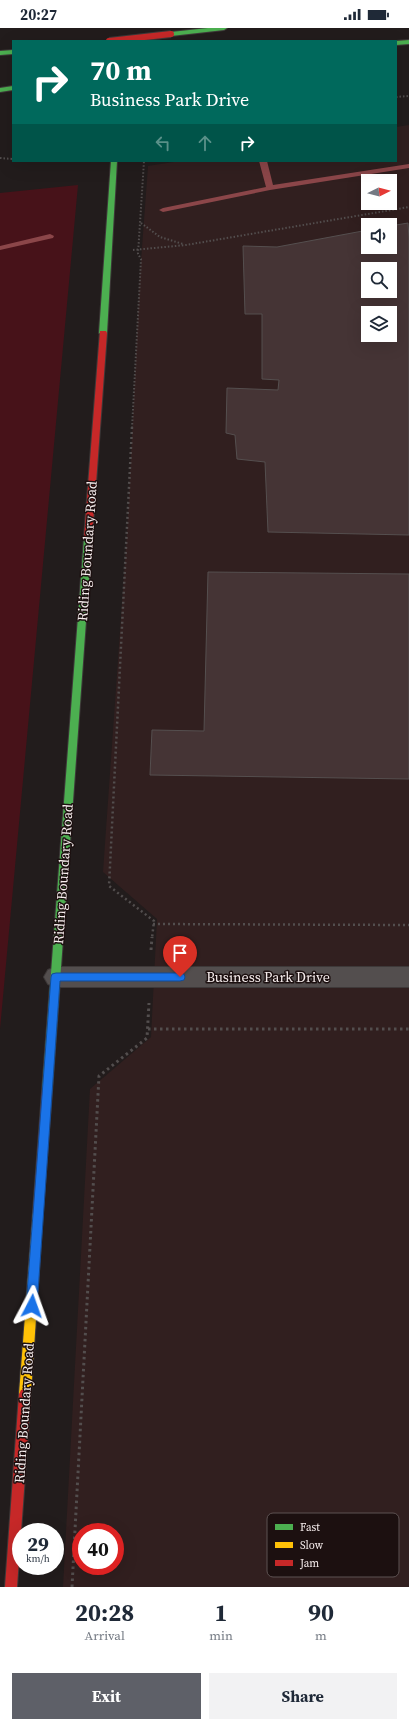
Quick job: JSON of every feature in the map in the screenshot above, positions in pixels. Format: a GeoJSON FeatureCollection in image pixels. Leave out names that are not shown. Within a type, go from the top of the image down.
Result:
{"type":"FeatureCollection","features":[{"type":"Feature","properties":{"kind":"main road"},"geometry":{"type":"LineString","coordinates":[[118,40],[224,28]]}},
{"type":"Feature","properties":{"kind":"main road"},"geometry":{"type":"LineString","coordinates":[[397,44],[409,42]]}},
{"type":"Feature","properties":{"kind":"main road"},"geometry":{"type":"LineString","coordinates":[[0,53],[12,52]]}},
{"type":"Feature","properties":{"kind":"main road"},"geometry":{"type":"LineString","coordinates":[[0,90],[12,88]]}},
{"type":"Feature","properties":{"kind":"main road","name":"Riding Boundary Road"},"geometry":{"type":"LineString","coordinates":[[12,1587],[109,252],[114,162]]}},
{"type":"Feature","properties":{"kind":"street"},"geometry":{"type":"LineString","coordinates":[[122,40],[123,28]]}},
{"type":"Feature","properties":{"kind":"street","name":"Business Park Drive"},"geometry":{"type":"LineString","coordinates":[[56,977],[409,977]]}},
{"type":"Feature","properties":{"kind":"path"},"geometry":{"type":"LineString","coordinates":[[397,98],[409,96]]}},
{"type":"Feature","properties":{"kind":"path"},"geometry":{"type":"LineString","coordinates":[[0,158],[12,159]]}},
{"type":"Feature","properties":{"kind":"path"},"geometry":{"type":"LineString","coordinates":[[72,1587],[99,1076],[147,1038],[154,921],[109,886],[141,259],[138,250],[144,162]]}},
{"type":"Feature","properties":{"kind":"path"},"geometry":{"type":"LineString","coordinates":[[109,252],[192,244],[409,207]]}},
{"type":"Feature","properties":{"kind":"path"},"geometry":{"type":"LineString","coordinates":[[140,222],[148,231],[160,237],[174,242],[192,244]]}},
{"type":"Feature","properties":{"kind":"path"},"geometry":{"type":"LineString","coordinates":[[153,924],[409,925]]}},
{"type":"Feature","properties":{"kind":"path"},"geometry":{"type":"LineString","coordinates":[[148,1029],[409,1029]]}},
{"type":"Feature","properties":{"kind":"shaded area"},"geometry":{"type":"Polygon","coordinates":[[[409,125],[409,1587],[63,1587],[90,1089],[151,1037],[157,919],[103,872],[127,533],[140,275],[148,166],[174,162],[397,162],[397,127],[409,125]]]}},
{"type":"Feature","properties":{"kind":"shaded area"},"geometry":{"type":"Polygon","coordinates":[[[78,185],[0,1029],[0,193],[78,185]]]}},
{"type":"Feature","properties":{"kind":"building"},"geometry":{"type":"Polygon","coordinates":[[[408,223],[409,535],[268,532],[265,462],[237,459],[235,435],[226,433],[227,388],[278,390],[279,380],[262,379],[262,314],[245,314],[243,246],[277,247],[361,231],[361,254],[397,254],[397,225],[408,223]]]}},
{"type":"Feature","properties":{"kind":"building"},"geometry":{"type":"Polygon","coordinates":[[[208,572],[409,574],[409,779],[150,775],[152,730],[204,731],[208,572]]]}},
{"type":"Feature","properties":{"kind":"waterway"},"geometry":{"type":"LineString","coordinates":[[263,162],[270,188]]}},
{"type":"Feature","properties":{"kind":"waterway"},"geometry":{"type":"LineString","coordinates":[[270,188],[409,166]]}},
{"type":"Feature","properties":{"kind":"waterway"},"geometry":{"type":"LineString","coordinates":[[163,210],[270,188]]}},
{"type":"Feature","properties":{"kind":"waterway"},"geometry":{"type":"LineString","coordinates":[[0,248],[50,236]]}},
{"type":"Feature","properties":{"kind":"traffic: fast"},"geometry":{"type":"LineString","coordinates":[[171,34],[224,28]]}},
{"type":"Feature","properties":{"kind":"traffic: fast"},"geometry":{"type":"LineString","coordinates":[[397,43],[409,42]]}},
{"type":"Feature","properties":{"kind":"traffic: fast"},"geometry":{"type":"LineString","coordinates":[[0,53],[12,52]]}},
{"type":"Feature","properties":{"kind":"traffic: fast"},"geometry":{"type":"LineString","coordinates":[[0,90],[12,88]]}},
{"type":"Feature","properties":{"kind":"traffic: fast"},"geometry":{"type":"LineString","coordinates":[[103,333],[114,162]]}},
{"type":"Feature","properties":{"kind":"traffic: fast"},"geometry":{"type":"LineString","coordinates":[[47,1092],[88,538]]}},
{"type":"Feature","properties":{"kind":"traffic: slow"},"geometry":{"type":"LineString","coordinates":[[25,1394],[38,1212]]}},
{"type":"Feature","properties":{"kind":"traffic: jam"},"geometry":{"type":"LineString","coordinates":[[118,40],[171,34]]}},
{"type":"Feature","properties":{"kind":"traffic: jam"},"geometry":{"type":"LineString","coordinates":[[88,538],[103,333]]}},
{"type":"Feature","properties":{"kind":"traffic: jam"},"geometry":{"type":"LineString","coordinates":[[38,1212],[47,1092]]}},
{"type":"Feature","properties":{"kind":"traffic: jam"},"geometry":{"type":"LineString","coordinates":[[11,1587],[25,1394]]}},
{"type":"Feature","properties":{"kind":"route"},"geometry":{"type":"LineString","coordinates":[[32,1306],[56,977],[180,977]]}}]}
